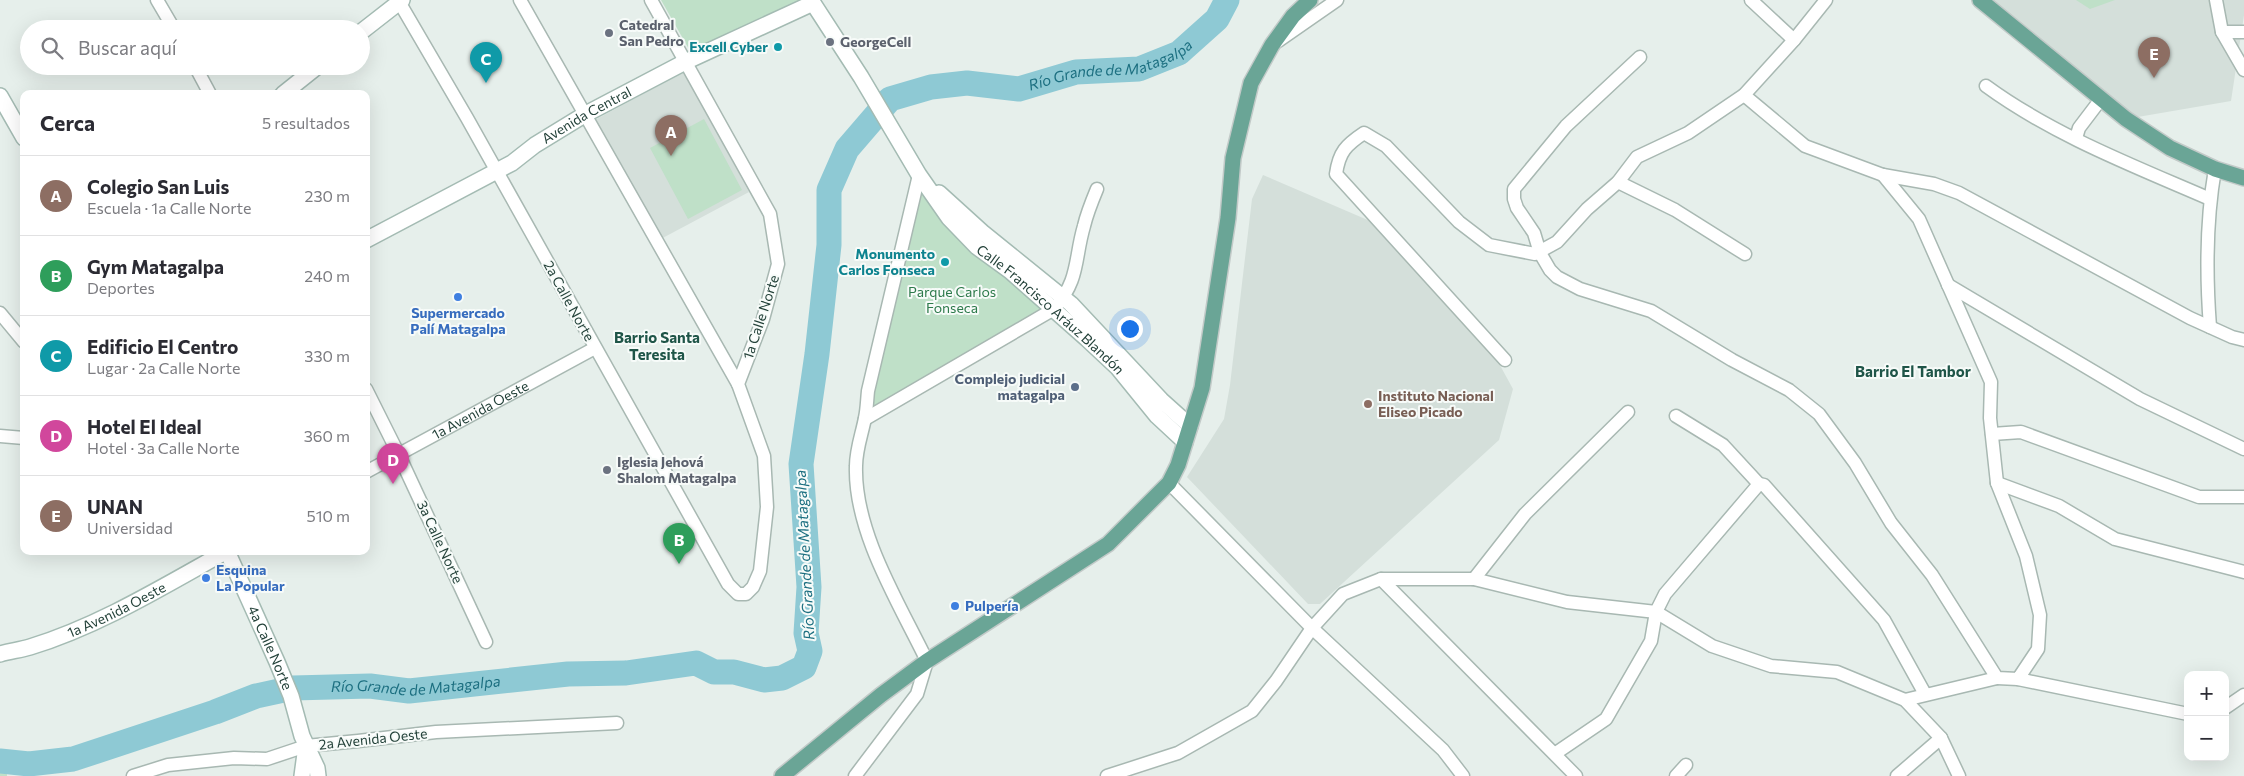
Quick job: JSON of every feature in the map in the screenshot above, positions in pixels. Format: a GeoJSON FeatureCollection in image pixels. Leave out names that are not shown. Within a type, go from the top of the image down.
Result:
{"type":"FeatureCollection","features":[{"type":"Feature","properties":{"kind":"main road"},"geometry":{"type":"LineString","coordinates":[[782,776],[881,695],[927,661],[1108,544],[1169,483],[1178,465],[1205,374],[1228,218],[1233,158],[1251,83],[1272,45],[1293,16],[1310,0]]}},
{"type":"Feature","properties":{"kind":"main road"},"geometry":{"type":"LineString","coordinates":[[1980,0],[2126,119],[2170,148],[2215,169],[2244,178]]}},
{"type":"Feature","properties":{"kind":"street"},"geometry":{"type":"LineString","coordinates":[[157,0],[169,20]]}},
{"type":"Feature","properties":{"kind":"street"},"geometry":{"type":"LineString","coordinates":[[520,0],[738,384]]}},
{"type":"Feature","properties":{"kind":"street","name":"1a Calle Norte"},"geometry":{"type":"LineString","coordinates":[[651,0],[770,214],[778,264],[763,320],[738,384]]}},
{"type":"Feature","properties":{"kind":"street"},"geometry":{"type":"LineString","coordinates":[[1272,45],[1337,0]]}},
{"type":"Feature","properties":{"kind":"street"},"geometry":{"type":"LineString","coordinates":[[1751,0],[1794,40]]}},
{"type":"Feature","properties":{"kind":"street"},"geometry":{"type":"LineString","coordinates":[[1505,360],[1336,174],[1338,159],[1349,143],[1364,133],[1386,146],[1459,222],[1489,245],[1535,254],[1540,253],[1558,242],[1618,182],[1637,157],[1688,133],[1744,95],[1794,40],[1826,0]]}},
{"type":"Feature","properties":{"kind":"street"},"geometry":{"type":"LineString","coordinates":[[2216,0],[2222,32],[2244,70]]}},
{"type":"Feature","properties":{"kind":"street"},"geometry":{"type":"LineString","coordinates":[[370,25],[399,1]]}},
{"type":"Feature","properties":{"kind":"street","name":"2a Calle Norte"},"geometry":{"type":"LineString","coordinates":[[399,1],[728,584],[738,594],[746,594],[753,587],[760,571],[767,507],[764,456],[738,384]]}},
{"type":"Feature","properties":{"kind":"street","name":"Avenida Central"},"geometry":{"type":"LineString","coordinates":[[370,238],[512,163],[584,115],[685,62],[814,1]]}},
{"type":"Feature","properties":{"kind":"street","name":"Calle Francisco Aráuz Blandón"},"geometry":{"type":"LineString","coordinates":[[814,1],[920,175],[1190,426]]}},
{"type":"Feature","properties":{"kind":"street"},"geometry":{"type":"LineString","coordinates":[[2222,32],[2244,32]]}},
{"type":"Feature","properties":{"kind":"street"},"geometry":{"type":"LineString","coordinates":[[1640,57],[1566,126],[1514,189],[1514,199],[1517,208],[1534,234],[1540,253],[1550,270],[1557,277],[1580,289],[1651,311],[1732,360],[1789,390],[1819,414],[1855,464],[1891,523],[1932,575],[1997,678]]}},
{"type":"Feature","properties":{"kind":"street"},"geometry":{"type":"LineString","coordinates":[[200,75],[208,90]]}},
{"type":"Feature","properties":{"kind":"street"},"geometry":{"type":"LineString","coordinates":[[288,90],[307,75]]}},
{"type":"Feature","properties":{"kind":"street"},"geometry":{"type":"LineString","coordinates":[[1986,86],[2035,118],[2210,199]]}},
{"type":"Feature","properties":{"kind":"street"},"geometry":{"type":"LineString","coordinates":[[1744,95],[1805,146],[1883,176],[1934,184],[1959,193],[2210,328],[2244,340]]}},
{"type":"Feature","properties":{"kind":"street"},"geometry":{"type":"LineString","coordinates":[[0,96],[20,131]]}},
{"type":"Feature","properties":{"kind":"street"},"geometry":{"type":"LineString","coordinates":[[2076,138],[2079,128],[2101,99]]}},
{"type":"Feature","properties":{"kind":"street"},"geometry":{"type":"LineString","coordinates":[[2210,328],[2207,292],[2210,199],[2215,169]]}},
{"type":"Feature","properties":{"kind":"street"},"geometry":{"type":"LineString","coordinates":[[854,776],[917,694],[927,661],[880,562],[859,506],[856,467],[858,442],[865,419],[868,391],[920,175]]}},
{"type":"Feature","properties":{"kind":"street"},"geometry":{"type":"LineString","coordinates":[[1883,176],[1919,220],[1991,382],[1990,418],[1997,484],[2026,556],[2040,615],[2038,649],[2018,679]]}},
{"type":"Feature","properties":{"kind":"street"},"geometry":{"type":"LineString","coordinates":[[1618,182],[1675,210],[1745,254]]}},
{"type":"Feature","properties":{"kind":"street"},"geometry":{"type":"LineString","coordinates":[[865,419],[1059,303],[1074,280],[1084,226],[1097,189]]}},
{"type":"Feature","properties":{"kind":"street"},"geometry":{"type":"LineString","coordinates":[[1948,285],[2140,399],[2244,449]]}},
{"type":"Feature","properties":{"kind":"street","name":"Calle Francisco Aráuz Blandón"},"geometry":{"type":"LineString","coordinates":[[1059,303],[1118,368],[1157,416],[1185,442]]}},
{"type":"Feature","properties":{"kind":"street"},"geometry":{"type":"LineString","coordinates":[[0,313],[20,337]]}},
{"type":"Feature","properties":{"kind":"street","name":"1a Avenida Oeste"},"geometry":{"type":"LineString","coordinates":[[370,470],[595,348]]}},
{"type":"Feature","properties":{"kind":"street","name":"3a Calle Norte"},"geometry":{"type":"LineString","coordinates":[[370,398],[398,453],[486,642]]}},
{"type":"Feature","properties":{"kind":"street"},"geometry":{"type":"LineString","coordinates":[[1474,579],[1525,514],[1628,412]]}},
{"type":"Feature","properties":{"kind":"street"},"geometry":{"type":"LineString","coordinates":[[1676,416],[1722,445],[1758,484],[1764,485],[1884,620],[1925,694]]}},
{"type":"Feature","properties":{"kind":"street"},"geometry":{"type":"LineString","coordinates":[[1992,434],[2021,432],[2199,497],[2244,496]]}},
{"type":"Feature","properties":{"kind":"street"},"geometry":{"type":"LineString","coordinates":[[0,436],[20,438]]}},
{"type":"Feature","properties":{"kind":"street"},"geometry":{"type":"LineString","coordinates":[[1169,483],[1312,628],[1444,750],[1463,776]]}},
{"type":"Feature","properties":{"kind":"street"},"geometry":{"type":"LineString","coordinates":[[1556,753],[1606,719],[1651,641],[1656,612],[1665,594],[1758,484]]}},
{"type":"Feature","properties":{"kind":"street"},"geometry":{"type":"LineString","coordinates":[[1997,484],[2059,506],[2115,539],[2244,572]]}},
{"type":"Feature","properties":{"kind":"street","name":"1a Avenida Oeste"},"geometry":{"type":"LineString","coordinates":[[0,654],[29,648],[82,627],[156,591],[220,555]]}},
{"type":"Feature","properties":{"kind":"street","name":"4a Calle Norte"},"geometry":{"type":"LineString","coordinates":[[229,555],[291,696],[304,741],[317,768],[318,776]]}},
{"type":"Feature","properties":{"kind":"street"},"geometry":{"type":"LineString","coordinates":[[1381,579],[1556,753],[1576,776]]}},
{"type":"Feature","properties":{"kind":"street"},"geometry":{"type":"LineString","coordinates":[[1107,776],[1178,753],[1252,711],[1276,681],[1312,628],[1343,594],[1381,579],[1474,579],[1567,602],[1656,612],[1712,646],[1771,666],[1837,672],[1906,700],[1940,738],[1959,776]]}},
{"type":"Feature","properties":{"kind":"street"},"geometry":{"type":"LineString","coordinates":[[1906,700],[1997,678],[2018,679],[2184,713]]}},
{"type":"Feature","properties":{"kind":"street"},"geometry":{"type":"LineString","coordinates":[[2229,705],[2244,694]]}},
{"type":"Feature","properties":{"kind":"street","name":"2a Avenida Oeste"},"geometry":{"type":"LineString","coordinates":[[133,776],[168,765],[234,758],[267,759],[304,741],[617,723]]}},
{"type":"Feature","properties":{"kind":"street"},"geometry":{"type":"LineString","coordinates":[[1897,776],[1940,738]]}},
{"type":"Feature","properties":{"kind":"street","name":"4a Calle Norte"},"geometry":{"type":"LineString","coordinates":[[302,776],[304,741]]}},
{"type":"Feature","properties":{"kind":"street"},"geometry":{"type":"LineString","coordinates":[[1676,776],[1686,765]]}},
{"type":"Feature","properties":{"kind":"shaded area"},"geometry":{"type":"Polygon","coordinates":[[[1983,0],[2244,0],[2244,15],[2231,101],[2126,119],[1983,0]]]}},
{"type":"Feature","properties":{"kind":"shaded area"},"geometry":{"type":"Polygon","coordinates":[[[684,72],[749,192],[657,241],[593,121],[684,72]]]}},
{"type":"Feature","properties":{"kind":"shaded area","name":"Instituto Nacional Eliseo Picado"},"geometry":{"type":"Polygon","coordinates":[[[1263,175],[1377,224],[1496,358],[1513,389],[1499,440],[1320,604],[1308,604],[1187,477],[1224,419],[1230,385],[1252,199],[1263,175]]]}},
{"type":"Feature","properties":{"kind":"green space"},"geometry":{"type":"Polygon","coordinates":[[[661,0],[801,0],[803,2],[690,51],[661,0]]]}},
{"type":"Feature","properties":{"kind":"green space"},"geometry":{"type":"Polygon","coordinates":[[[2076,0],[2115,0],[2090,9],[2076,0]]]}},
{"type":"Feature","properties":{"kind":"green space"},"geometry":{"type":"Polygon","coordinates":[[[704,119],[742,190],[688,219],[650,148],[704,119]]]}},
{"type":"Feature","properties":{"kind":"green space","name":"Parque Carlos Fonseca"},"geometry":{"type":"Polygon","coordinates":[[[919,175],[1054,309],[865,419],[919,175]]]}},
{"type":"Feature","properties":{"kind":"green space"},"geometry":{"type":"Polygon","coordinates":[[[0,761],[6,761],[7,776],[0,776],[0,761]]]}},
{"type":"Feature","properties":{"kind":"waterway","name":"Río Grande de Matagalpa"},"geometry":{"type":"LineString","coordinates":[[0,761],[29,764],[73,759],[215,712],[256,696],[293,688],[370,686],[409,691],[568,674],[626,673],[696,663],[714,672],[734,672],[764,680],[782,678],[804,667],[810,651],[806,633],[809,587],[801,464],[817,354],[829,245],[829,190],[847,149],[890,99],[931,87],[967,83],[1019,89],[1076,72],[1139,69],[1179,53],[1217,19],[1227,0]]}},
{"type":"Feature","properties":{"kind":"place","name":"Catedral San Pedro"},"geometry":{"type":"Point","coordinates":[609,33]}},
{"type":"Feature","properties":{"kind":"place","name":"GeorgeCell"},"geometry":{"type":"Point","coordinates":[830,42]}},
{"type":"Feature","properties":{"kind":"place","name":"Excell Cyber"},"geometry":{"type":"Point","coordinates":[778,47]}},
{"type":"Feature","properties":{"kind":"place","name":"UNAN"},"geometry":{"type":"Point","coordinates":[2154,78]}},
{"type":"Feature","properties":{"kind":"place","name":"Edificio El Centro"},"geometry":{"type":"Point","coordinates":[486,83]}},
{"type":"Feature","properties":{"kind":"place","name":"Colegio San Luis"},"geometry":{"type":"Point","coordinates":[671,156]}},
{"type":"Feature","properties":{"kind":"place","name":"Monumento Carlos Fonseca"},"geometry":{"type":"Point","coordinates":[945,262]}},
{"type":"Feature","properties":{"kind":"place","name":"Supermercado Palí Matagalpa"},"geometry":{"type":"Point","coordinates":[458,297]}},
{"type":"Feature","properties":{"kind":"place","name":"Complejo judicial matagalpa"},"geometry":{"type":"Point","coordinates":[1075,387]}},
{"type":"Feature","properties":{"kind":"place","name":"Instituto Nacional Eliseo Picado"},"geometry":{"type":"Point","coordinates":[1368,404]}},
{"type":"Feature","properties":{"kind":"place","name":"Iglesia Jehová Shalom Matagalpa"},"geometry":{"type":"Point","coordinates":[607,470]}},
{"type":"Feature","properties":{"kind":"place","name":"Hotel El Ideal"},"geometry":{"type":"Point","coordinates":[393,484]}},
{"type":"Feature","properties":{"kind":"place","name":"Gym Matagalpa"},"geometry":{"type":"Point","coordinates":[679,564]}},
{"type":"Feature","properties":{"kind":"place","name":"Esquina La Popular"},"geometry":{"type":"Point","coordinates":[206,578]}},
{"type":"Feature","properties":{"kind":"place","name":"Pulpería"},"geometry":{"type":"Point","coordinates":[955,606]}},
{"type":"Feature","properties":{"kind":"district","name":"Barrio Santa Teresita"},"geometry":{"type":"Point","coordinates":[657,346]}},
{"type":"Feature","properties":{"kind":"district","name":"Barrio El Tambor"},"geometry":{"type":"Point","coordinates":[1913,372]}}]}
